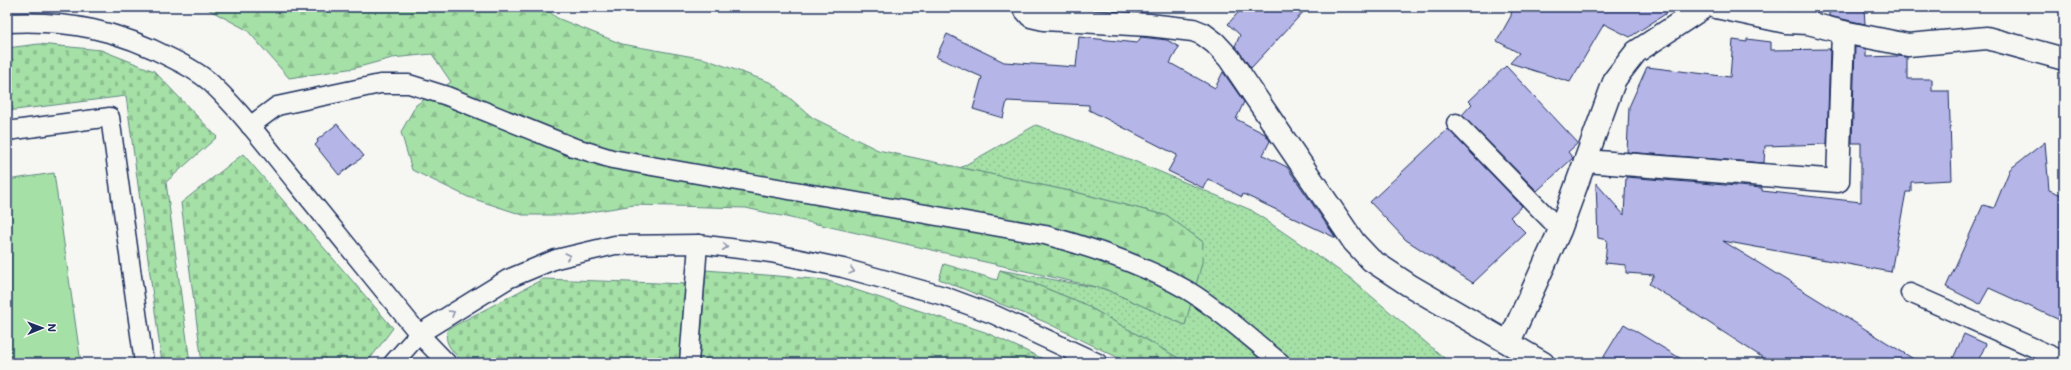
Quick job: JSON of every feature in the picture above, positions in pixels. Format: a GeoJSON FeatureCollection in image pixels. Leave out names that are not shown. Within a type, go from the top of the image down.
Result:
{"type":"FeatureCollection","features":[{"type":"Feature","properties":{"kind":"street"},"geometry":{"type":"LineString","coordinates":[[1023,7],[1031,16],[1044,19],[1149,25],[1193,30],[1203,34],[1215,43],[1229,58],[1354,242],[1371,260],[1409,285],[1543,363]]}},
{"type":"Feature","properties":{"kind":"street"},"geometry":{"type":"LineString","coordinates":[[1509,342],[1560,230],[1615,79],[1636,52],[1704,7]]}},
{"type":"Feature","properties":{"kind":"street"},"geometry":{"type":"LineString","coordinates":[[1716,7],[1786,22],[1807,15],[1843,32],[1908,45],[1987,38],[2064,59]]}},
{"type":"Feature","properties":{"kind":"street"},"geometry":{"type":"LineString","coordinates":[[1586,161],[1838,181],[1843,32]]}},
{"type":"Feature","properties":{"kind":"lane"},"geometry":{"type":"LineString","coordinates":[[7,23],[48,22],[86,26],[123,36],[156,50],[189,67],[215,86],[250,126],[419,334],[447,363]]}},
{"type":"Feature","properties":{"kind":"lane"},"geometry":{"type":"LineString","coordinates":[[250,126],[277,106],[380,84],[409,84],[447,96],[573,147],[612,159],[1044,235],[1082,245],[1119,258],[1188,291],[1281,363]]}},
{"type":"Feature","properties":{"kind":"lane"},"geometry":{"type":"LineString","coordinates":[[7,131],[110,117],[144,363]]}},
{"type":"Feature","properties":{"kind":"lane"},"geometry":{"type":"LineString","coordinates":[[1456,123],[1560,230]]}},
{"type":"Feature","properties":{"kind":"lane"},"geometry":{"type":"LineString","coordinates":[[689,363],[698,244]]}},
{"type":"Feature","properties":{"kind":"lane"},"geometry":{"type":"LineString","coordinates":[[393,363],[419,334],[508,280],[556,260],[615,245],[698,244],[771,253],[843,268],[944,296],[995,315],[1098,363]]}},
{"type":"Feature","properties":{"kind":"lane"},"geometry":{"type":"LineString","coordinates":[[1910,293],[2064,361]]}},
{"type":"Feature","properties":{"kind":"green space"},"geometry":{"type":"Polygon","coordinates":[[[204,7],[544,7],[557,18],[622,44],[705,59],[772,83],[813,118],[878,150],[1079,193],[1168,216],[1203,242],[1202,263],[1185,325],[1105,289],[746,208],[634,205],[572,215],[523,215],[468,197],[412,170],[401,132],[416,105],[451,82],[432,54],[392,58],[355,68],[289,78],[247,30],[204,7]]]}},
{"type":"Feature","properties":{"kind":"green space"},"geometry":{"type":"Polygon","coordinates":[[[39,44],[101,50],[154,71],[217,137],[166,182],[190,363],[162,363],[126,96],[7,111],[7,48],[39,44]]]}},
{"type":"Feature","properties":{"kind":"green space"},"geometry":{"type":"Polygon","coordinates":[[[1036,125],[1134,161],[1251,210],[1350,278],[1450,363],[1187,363],[1082,303],[1000,270],[1105,289],[1185,325],[1203,242],[1168,216],[1079,193],[960,168],[1036,125]]]}},
{"type":"Feature","properties":{"kind":"green space"},"geometry":{"type":"Polygon","coordinates":[[[243,154],[393,328],[367,363],[202,363],[181,203],[243,154]]]}},
{"type":"Feature","properties":{"kind":"green space"},"geometry":{"type":"Polygon","coordinates":[[[54,173],[81,363],[7,363],[7,180],[54,173]]]}},
{"type":"Feature","properties":{"kind":"green space"},"geometry":{"type":"Polygon","coordinates":[[[944,264],[997,280],[1000,270],[1082,303],[1187,363],[1129,363],[1045,322],[939,279],[944,264]]]}},
{"type":"Feature","properties":{"kind":"green space"},"geometry":{"type":"Polygon","coordinates":[[[706,270],[825,280],[985,332],[1052,363],[699,363],[706,270]]]}},
{"type":"Feature","properties":{"kind":"green space"},"geometry":{"type":"Polygon","coordinates":[[[543,279],[687,284],[679,363],[463,363],[448,343],[448,329],[543,279]]]}},
{"type":"Feature","properties":{"kind":"building"},"geometry":{"type":"Polygon","coordinates":[[[1243,7],[1308,7],[1251,68],[1235,46],[1240,35],[1228,24],[1243,7]]]}},
{"type":"Feature","properties":{"kind":"building"},"geometry":{"type":"Polygon","coordinates":[[[1512,7],[1676,7],[1630,37],[1604,24],[1570,82],[1510,63],[1519,53],[1497,41],[1511,16],[1512,7]]]}},
{"type":"Feature","properties":{"kind":"building"},"geometry":{"type":"Polygon","coordinates":[[[1829,7],[1864,7],[1865,24],[1829,16],[1829,7]]]}},
{"type":"Feature","properties":{"kind":"building"},"geometry":{"type":"Polygon","coordinates":[[[947,34],[1004,62],[1076,67],[1079,37],[1137,43],[1141,37],[1167,40],[1179,47],[1170,63],[1215,88],[1223,72],[1244,102],[1236,119],[1265,134],[1270,141],[1263,155],[1287,167],[1336,238],[1243,194],[1242,197],[1208,179],[1203,188],[1168,171],[1177,155],[1089,110],[1089,105],[1007,101],[1003,118],[973,109],[982,77],[936,57],[947,34]]]}},
{"type":"Feature","properties":{"kind":"building"},"geometry":{"type":"Polygon","coordinates":[[[1747,39],[1771,42],[1771,50],[1830,49],[1827,144],[1765,146],[1764,163],[1627,152],[1629,107],[1647,67],[1730,77],[1733,40],[1747,42],[1747,39]]]}},
{"type":"Feature","properties":{"kind":"building"},"geometry":{"type":"Polygon","coordinates":[[[1855,47],[1866,49],[1866,57],[1907,57],[1907,79],[1932,79],[1932,91],[1949,91],[1952,180],[1911,182],[1911,192],[1906,192],[1891,272],[1723,241],[1920,363],[1771,363],[1649,284],[1654,275],[1626,273],[1626,265],[1605,263],[1607,240],[1598,238],[1596,183],[1624,215],[1626,177],[1762,188],[1762,191],[1861,202],[1861,143],[1852,143],[1855,47]]]}},
{"type":"Feature","properties":{"kind":"building"},"geometry":{"type":"Polygon","coordinates":[[[1506,66],[1578,143],[1568,152],[1573,158],[1537,191],[1462,115],[1472,104],[1469,101],[1506,66]]]}},
{"type":"Feature","properties":{"kind":"building"},"geometry":{"type":"Polygon","coordinates":[[[337,124],[364,156],[339,175],[315,145],[318,142],[317,140],[337,124]]]}},
{"type":"Feature","properties":{"kind":"building"},"geometry":{"type":"Polygon","coordinates":[[[1448,129],[1522,206],[1510,217],[1526,233],[1473,283],[1406,240],[1370,202],[1448,129]]]}},
{"type":"Feature","properties":{"kind":"building"},"geometry":{"type":"Polygon","coordinates":[[[2045,142],[2049,190],[2064,196],[2064,322],[1989,288],[1980,304],[1946,287],[1983,205],[1994,208],[2010,169],[2045,142]]]}},
{"type":"Feature","properties":{"kind":"building"},"geometry":{"type":"Polygon","coordinates":[[[1624,324],[1688,363],[1600,363],[1624,324]]]}},
{"type":"Feature","properties":{"kind":"building"},"geometry":{"type":"Polygon","coordinates":[[[1964,334],[1986,344],[1977,363],[1951,363],[1964,334]]]}}]}
